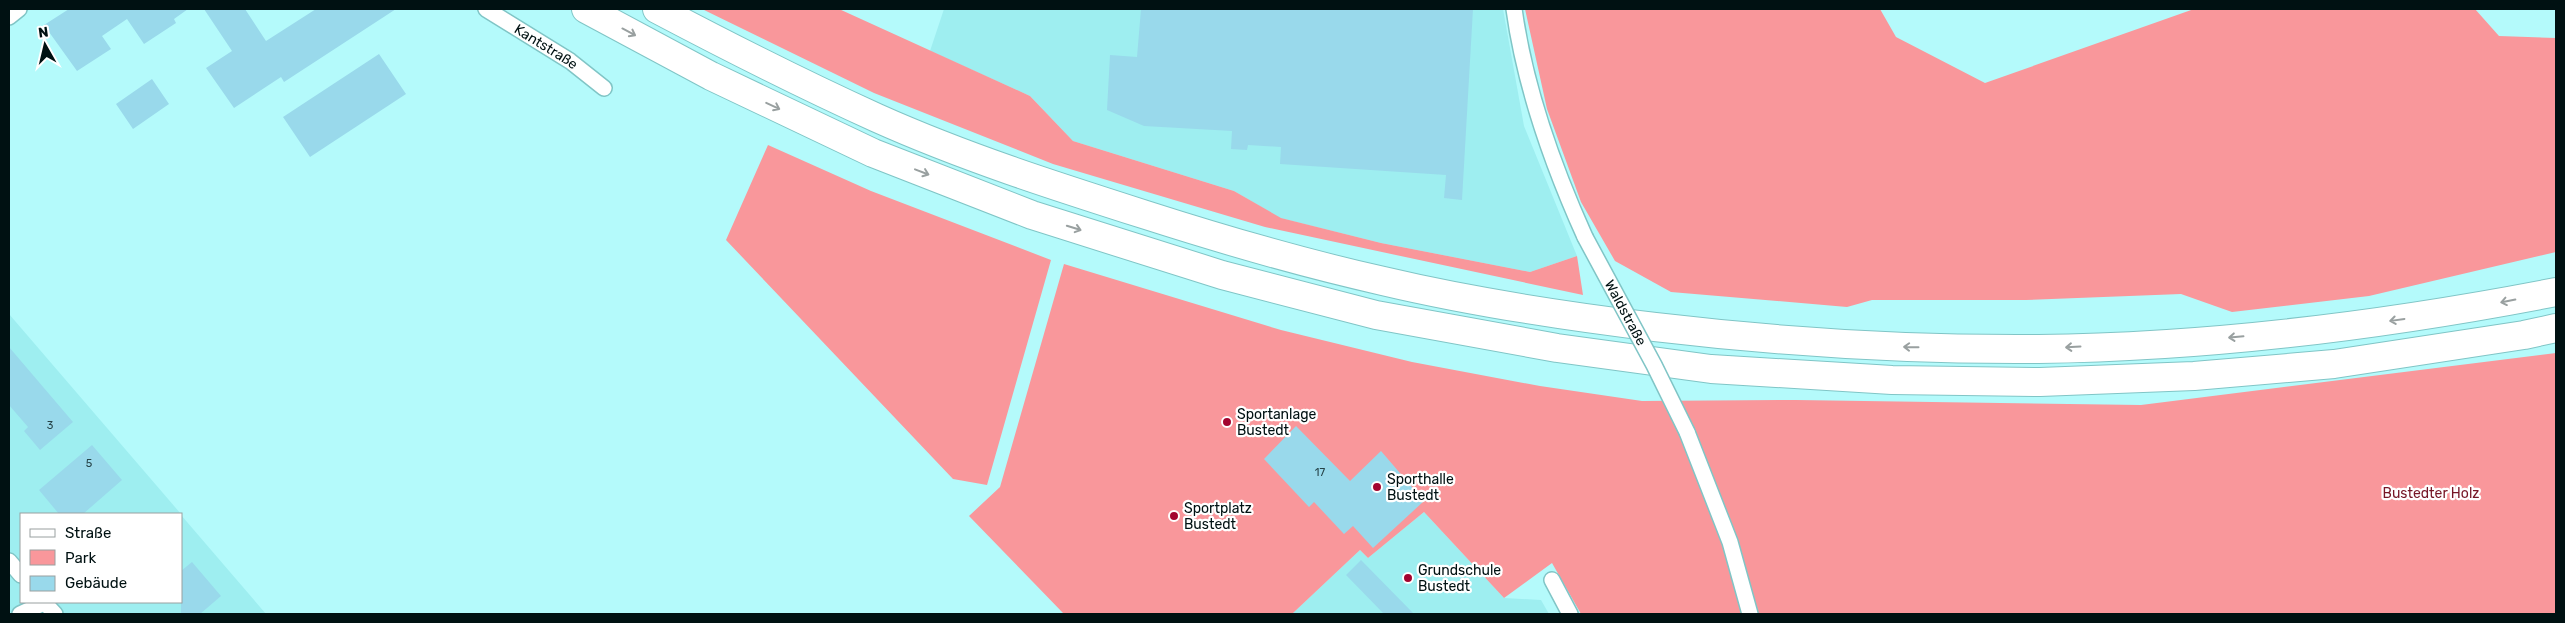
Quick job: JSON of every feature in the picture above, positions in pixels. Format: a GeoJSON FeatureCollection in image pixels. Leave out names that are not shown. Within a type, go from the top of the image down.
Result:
{"type":"FeatureCollection","features":[{"type":"Feature","properties":{"kind":"highway"},"geometry":{"type":"LineString","coordinates":[[586,9],[711,76],[873,153],[1032,215],[1222,275],[1367,312],[1557,348],[1711,370],[1892,380],[2040,382],[2194,376],[2334,364],[2524,335],[2556,328]]}},
{"type":"Feature","properties":{"kind":"highway"},"geometry":{"type":"LineString","coordinates":[[657,9],[722,44],[880,120],[1040,182],[1235,243],[1386,282],[1560,315],[1716,334],[1889,347],[2040,349],[2192,341],[2319,330],[2445,313],[2556,292]]}},
{"type":"Feature","properties":{"kind":"street"},"geometry":{"type":"LineString","coordinates":[[9,17],[19,9]]}},
{"type":"Feature","properties":{"kind":"street","name":"Kantstraße"},"geometry":{"type":"LineString","coordinates":[[486,9],[570,61],[604,88]]}},
{"type":"Feature","properties":{"kind":"street","name":"Waldstraße"},"geometry":{"type":"LineString","coordinates":[[1514,9],[1526,72],[1544,140],[1585,237],[1654,365],[1687,432],[1730,542],[1750,614]]}},
{"type":"Feature","properties":{"kind":"street"},"geometry":{"type":"LineString","coordinates":[[9,561],[20,574]]}},
{"type":"Feature","properties":{"kind":"street"},"geometry":{"type":"LineString","coordinates":[[1552,580],[1570,614]]}},
{"type":"Feature","properties":{"kind":"street"},"geometry":{"type":"LineString","coordinates":[[20,614],[42,603]]}},
{"type":"Feature","properties":{"kind":"street"},"geometry":{"type":"LineString","coordinates":[[45,603],[55,614]]}},
{"type":"Feature","properties":{"kind":"shaded area"},"geometry":{"type":"Polygon","coordinates":[[[944,9],[1503,9],[1524,126],[1577,256],[1530,272],[1381,243],[1280,218],[1234,191],[1073,141],[1030,96],[930,51],[944,9]]]}},
{"type":"Feature","properties":{"kind":"shaded area"},"geometry":{"type":"Polygon","coordinates":[[[9,314],[180,513],[20,513],[20,603],[182,603],[182,516],[266,614],[9,614],[9,314]]]}},
{"type":"Feature","properties":{"kind":"shaded area","name":"Grundschule Bustedt"},"geometry":{"type":"Polygon","coordinates":[[[1424,512],[1504,598],[1541,600],[1549,614],[1292,614],[1360,550],[1368,558],[1424,512]]]}},
{"type":"Feature","properties":{"kind":"green space"},"geometry":{"type":"Polygon","coordinates":[[[702,9],[839,9],[1030,96],[1073,141],[1234,191],[1281,218],[1381,243],[1530,272],[1577,256],[1583,295],[1265,227],[1053,164],[874,93],[702,9]]]}},
{"type":"Feature","properties":{"kind":"green space"},"geometry":{"type":"Polygon","coordinates":[[[1525,9],[1880,9],[1896,37],[1985,83],[2194,9],[2475,9],[2499,36],[2556,38],[2556,252],[2369,296],[2232,312],[2181,294],[2026,300],[1872,300],[1847,307],[1671,292],[1615,261],[1581,202],[1547,109],[1525,9]]]}},
{"type":"Feature","properties":{"kind":"green space"},"geometry":{"type":"Polygon","coordinates":[[[768,145],[871,191],[1051,260],[987,485],[953,479],[726,240],[768,145]]]}},
{"type":"Feature","properties":{"kind":"green space","name":"Bustedter Holz"},"geometry":{"type":"Polygon","coordinates":[[[1064,264],[1281,330],[1412,362],[1540,386],[1642,401],[1796,400],[2141,405],[2556,353],[2556,614],[1581,614],[1552,563],[1504,598],[1424,512],[1368,558],[1360,550],[1292,614],[1064,614],[969,516],[1000,487],[1064,264]]]}},
{"type":"Feature","properties":{"kind":"building"},"geometry":{"type":"Polygon","coordinates":[[[69,9],[188,9],[174,19],[176,23],[144,44],[127,19],[102,36],[111,49],[77,71],[44,25],[69,9]]]}},
{"type":"Feature","properties":{"kind":"building"},"geometry":{"type":"Polygon","coordinates":[[[204,9],[245,9],[266,41],[316,9],[396,9],[284,82],[281,77],[234,108],[206,68],[232,51],[204,9]]]}},
{"type":"Feature","properties":{"kind":"building"},"geometry":{"type":"Polygon","coordinates":[[[1141,9],[1473,9],[1462,200],[1444,198],[1446,175],[1280,164],[1281,147],[1248,145],[1247,150],[1231,149],[1232,131],[1144,126],[1107,110],[1110,55],[1137,57],[1141,9]]]}},
{"type":"Feature","properties":{"kind":"building"},"geometry":{"type":"Polygon","coordinates":[[[379,54],[406,94],[310,157],[283,117],[379,54]]]}},
{"type":"Feature","properties":{"kind":"building"},"geometry":{"type":"Polygon","coordinates":[[[152,79],[169,104],[133,129],[116,104],[152,79]]]}},
{"type":"Feature","properties":{"kind":"building"},"geometry":{"type":"Polygon","coordinates":[[[9,347],[73,422],[40,450],[24,431],[28,427],[9,405],[9,347]]]}},
{"type":"Feature","properties":{"kind":"building"},"geometry":{"type":"Polygon","coordinates":[[[1296,426],[1350,481],[1381,451],[1424,501],[1373,548],[1353,526],[1344,534],[1314,502],[1309,507],[1264,459],[1296,426]]]}},
{"type":"Feature","properties":{"kind":"building"},"geometry":{"type":"Polygon","coordinates":[[[92,445],[122,480],[84,513],[58,513],[39,490],[92,445]]]}},
{"type":"Feature","properties":{"kind":"building"},"geometry":{"type":"Polygon","coordinates":[[[1361,560],[1414,614],[1384,614],[1346,575],[1361,560]]]}},
{"type":"Feature","properties":{"kind":"building"},"geometry":{"type":"Polygon","coordinates":[[[192,562],[221,596],[200,614],[181,614],[182,570],[192,562]]]}},
{"type":"Feature","properties":{"kind":"place","name":"Sportanlage Bustedt"},"geometry":{"type":"Point","coordinates":[1227,422]}},
{"type":"Feature","properties":{"kind":"place","name":"Sporthalle Bustedt"},"geometry":{"type":"Point","coordinates":[1377,487]}},
{"type":"Feature","properties":{"kind":"place","name":"Sportplatz Bustedt"},"geometry":{"type":"Point","coordinates":[1174,516]}},
{"type":"Feature","properties":{"kind":"place","name":"Grundschule Bustedt"},"geometry":{"type":"Point","coordinates":[1408,578]}}]}
